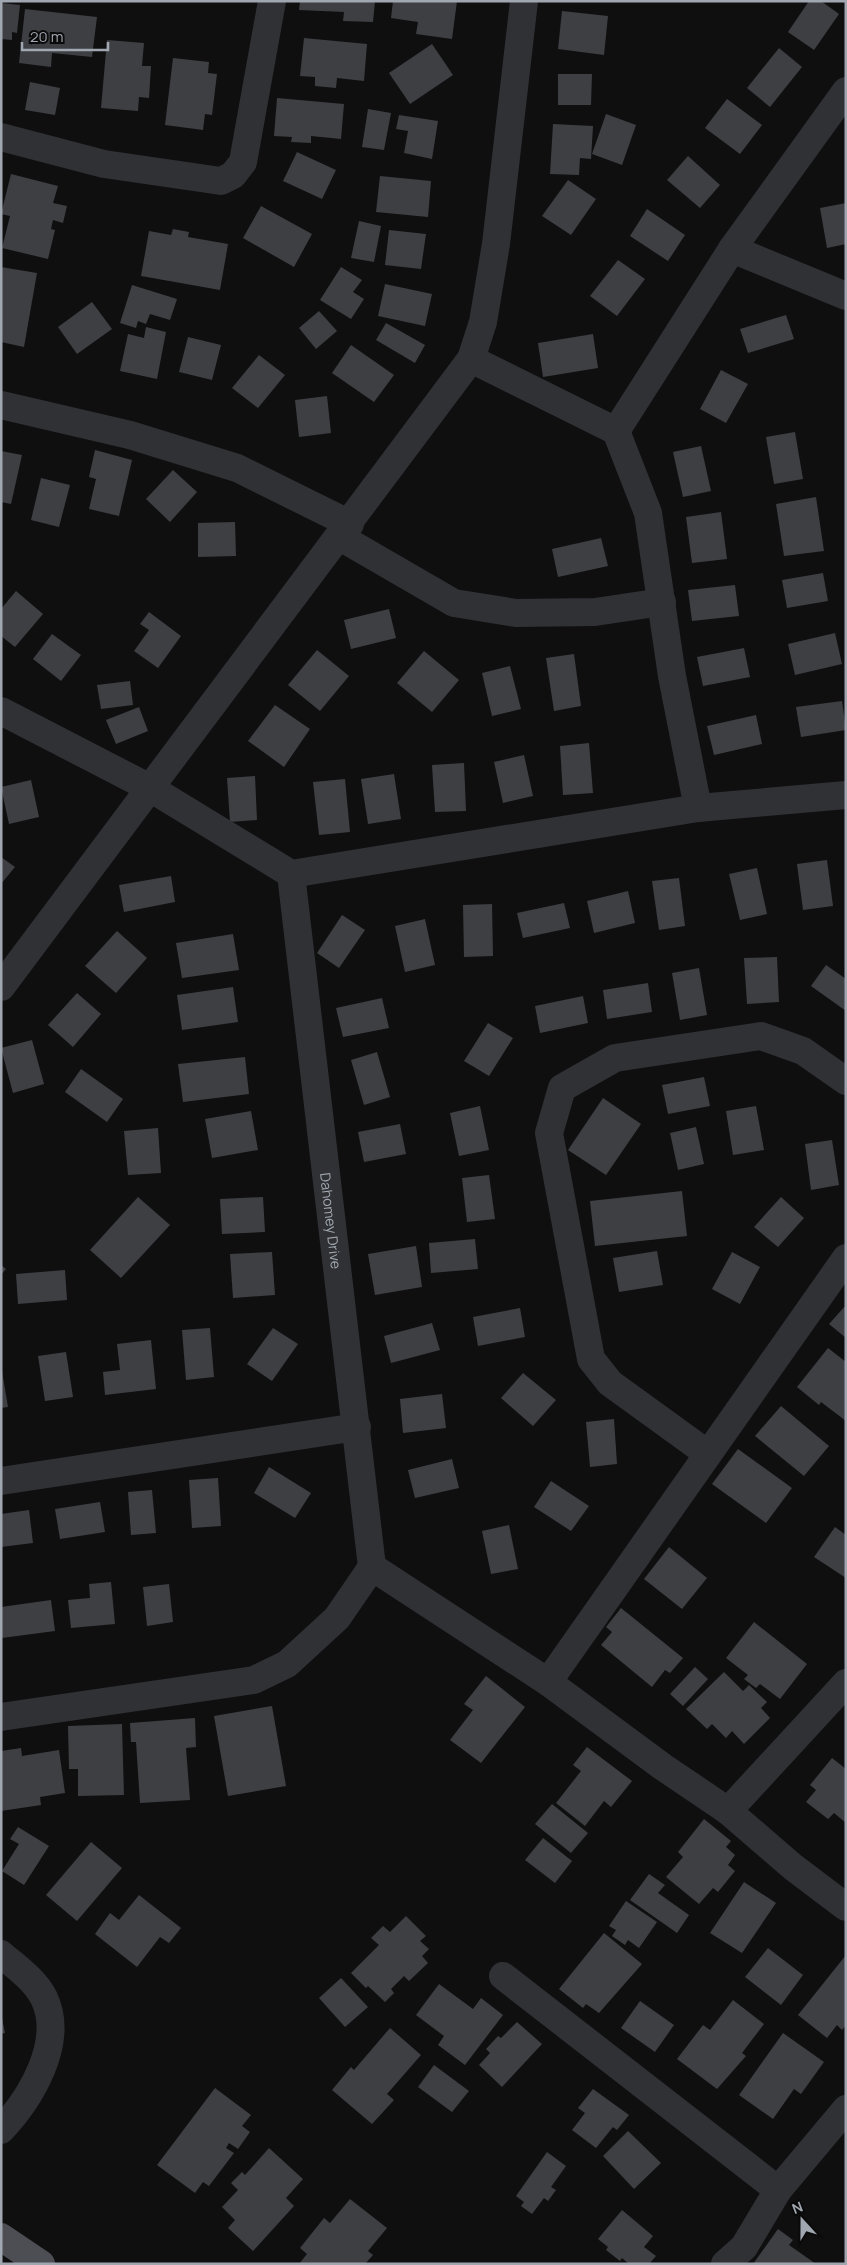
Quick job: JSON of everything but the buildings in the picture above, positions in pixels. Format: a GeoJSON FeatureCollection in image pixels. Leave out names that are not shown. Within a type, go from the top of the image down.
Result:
{"type":"FeatureCollection","features":[{"type":"Feature","properties":{"kind":"main road"},"geometry":{"type":"LineString","coordinates":[[1,2237],[41,2264]]}},
{"type":"Feature","properties":{"kind":"street"},"geometry":{"type":"LineString","coordinates":[[1,138],[104,164],[221,181],[233,175],[243,162],[272,1]]}},
{"type":"Feature","properties":{"kind":"street"},"geometry":{"type":"LineString","coordinates":[[1,987],[345,530],[471,359],[483,322],[496,244],[524,1]]}},
{"type":"Feature","properties":{"kind":"street"},"geometry":{"type":"LineString","coordinates":[[616,432],[732,249],[846,91]]}},
{"type":"Feature","properties":{"kind":"street"},"geometry":{"type":"LineString","coordinates":[[732,249],[846,296]]}},
{"type":"Feature","properties":{"kind":"street"},"geometry":{"type":"LineString","coordinates":[[471,359],[616,432],[648,513],[672,676],[698,808]]}},
{"type":"Feature","properties":{"kind":"street"},"geometry":{"type":"LineString","coordinates":[[1,405],[130,435],[237,468],[345,530],[454,602],[516,613],[595,612],[662,602]]}},
{"type":"Feature","properties":{"kind":"street"},"geometry":{"type":"LineString","coordinates":[[1,711],[150,788],[291,874],[698,808],[846,795]]}},
{"type":"Feature","properties":{"kind":"street","name":"Dahomey Drive"},"geometry":{"type":"LineString","coordinates":[[291,874],[372,1567]]}},
{"type":"Feature","properties":{"kind":"street"},"geometry":{"type":"LineString","coordinates":[[708,1454],[610,1383],[591,1359],[549,1133],[562,1088],[615,1058],[761,1036],[803,1051],[846,1081]]}},
{"type":"Feature","properties":{"kind":"street"},"geometry":{"type":"LineString","coordinates":[[548,1682],[846,1258]]}},
{"type":"Feature","properties":{"kind":"street"},"geometry":{"type":"LineString","coordinates":[[1,1481],[357,1427]]}},
{"type":"Feature","properties":{"kind":"street"},"geometry":{"type":"LineString","coordinates":[[1,1717],[254,1680],[287,1664],[337,1618],[372,1567],[548,1682],[663,1767],[728,1811],[793,1867],[846,1907]]}},
{"type":"Feature","properties":{"kind":"street"},"geometry":{"type":"LineString","coordinates":[[728,1811],[846,1683]]}},
{"type":"Feature","properties":{"kind":"street"},"geometry":{"type":"LineString","coordinates":[[1,1954],[34,1983],[44,1997],[51,2018],[50,2041],[40,2074],[10,2120],[1,2130]]}},
{"type":"Feature","properties":{"kind":"street"},"geometry":{"type":"LineString","coordinates":[[503,1976],[778,2190]]}},
{"type":"Feature","properties":{"kind":"street"},"geometry":{"type":"LineString","coordinates":[[726,2264],[744,2247],[778,2190],[846,2109]]}}]}
